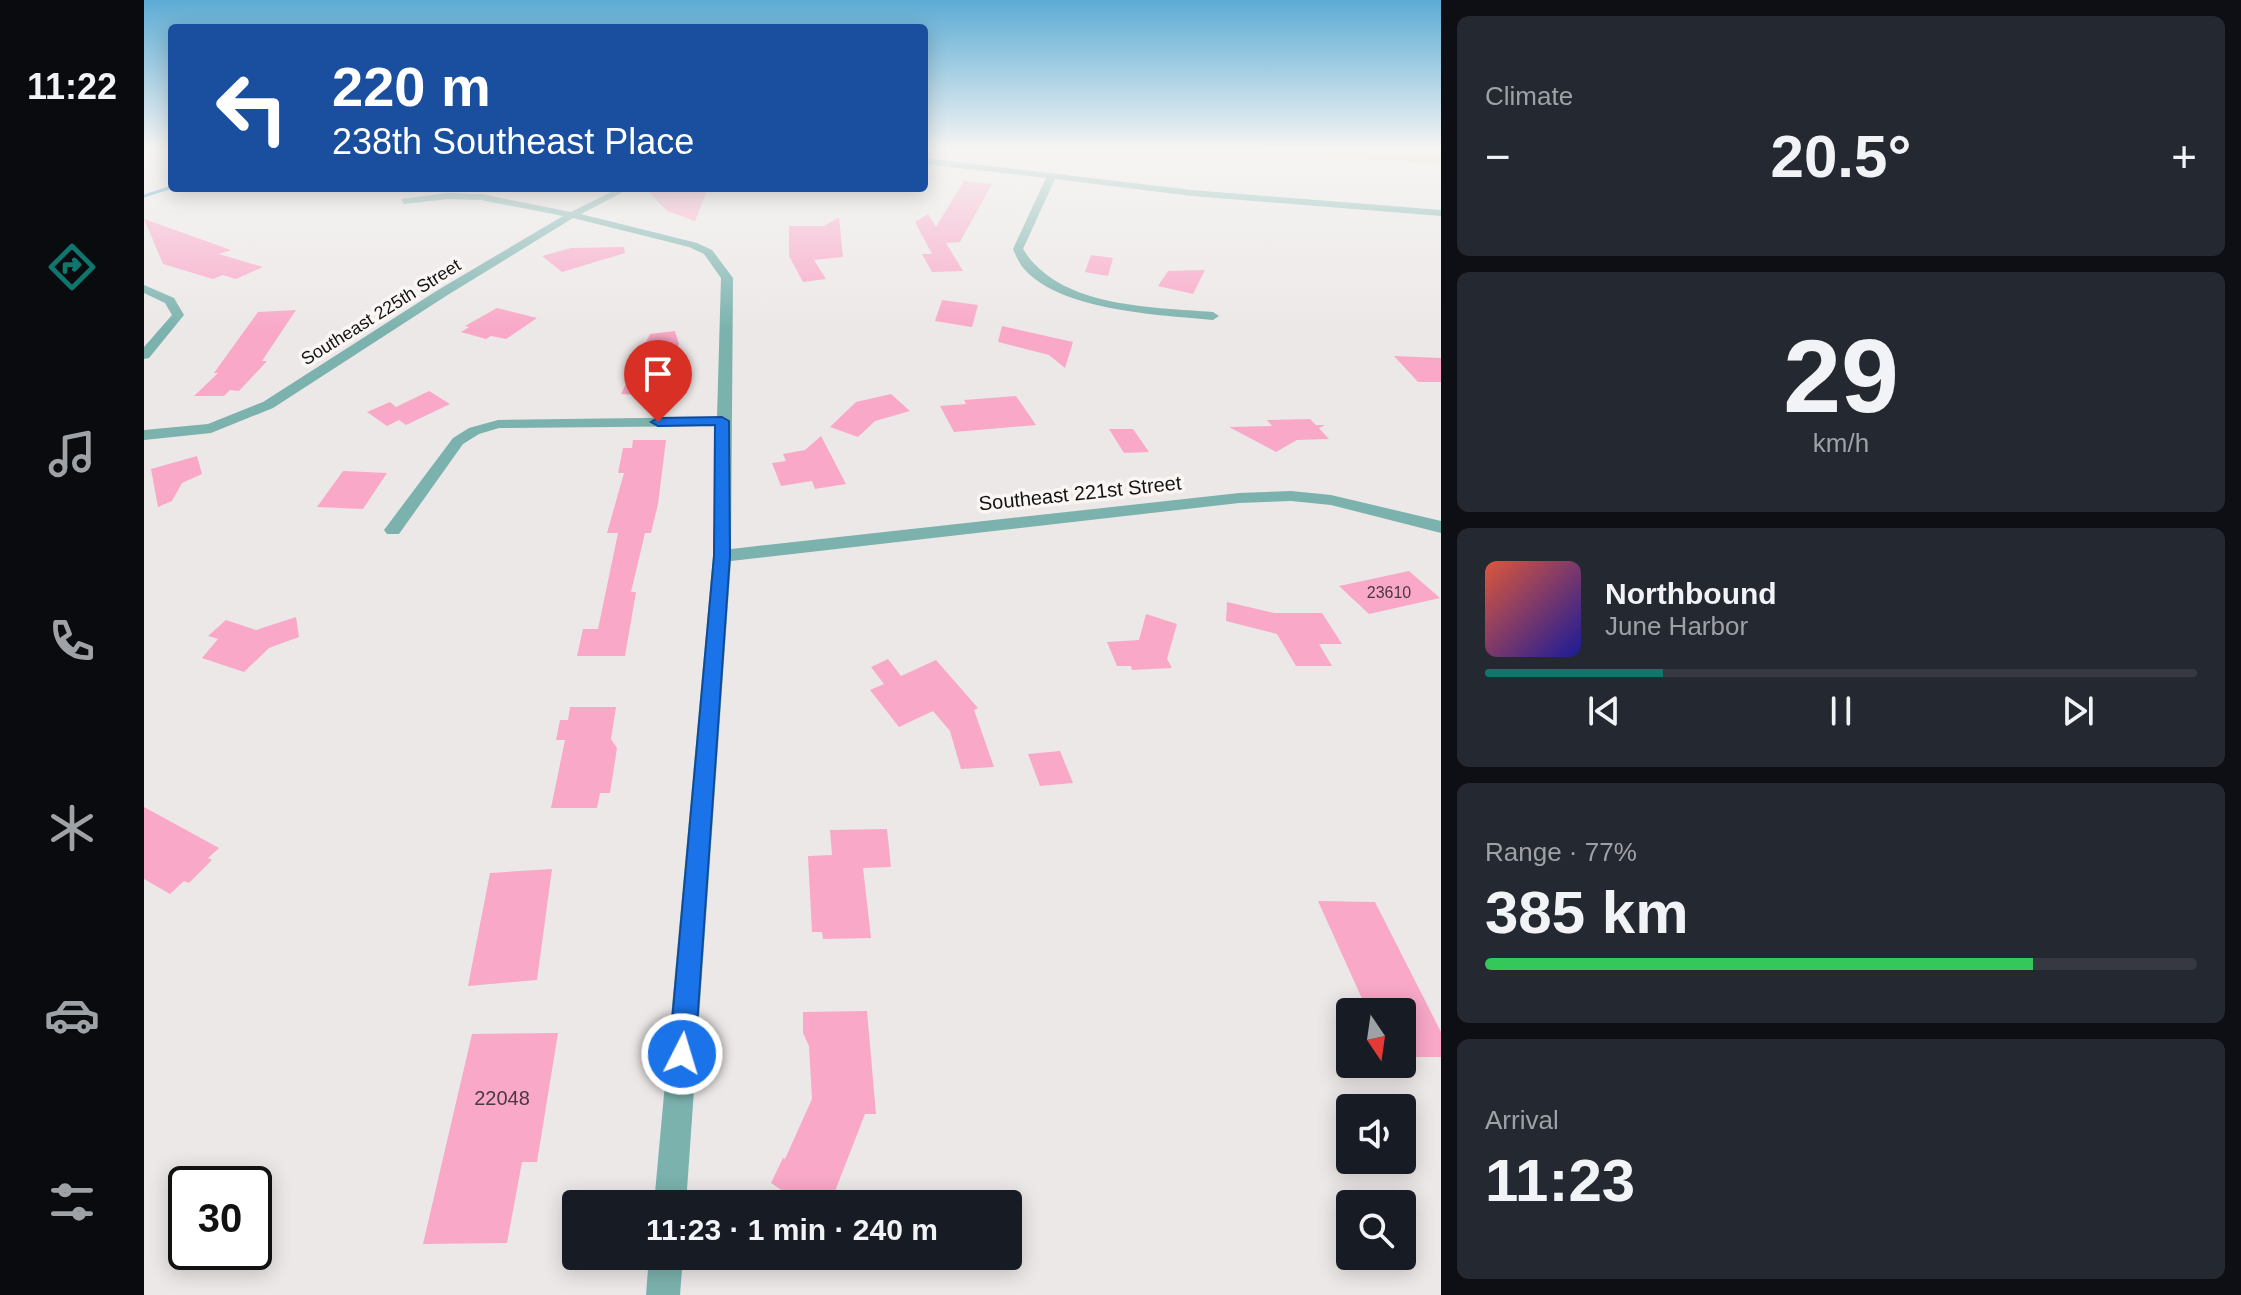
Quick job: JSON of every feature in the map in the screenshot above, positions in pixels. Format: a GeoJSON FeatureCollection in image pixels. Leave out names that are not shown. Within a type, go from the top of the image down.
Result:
{"type":"FeatureCollection","features":[{"type":"Feature","properties":{"kind":"street"},"geometry":{"type":"LineString","coordinates":[[544,209],[678,240],[708,252],[727,278],[722,421],[722,556],[671,1190]]}},
{"type":"Feature","properties":{"kind":"street","name":"Southeast 225th Street"},"geometry":{"type":"LineString","coordinates":[[144,435],[211,428],[268,405],[583,209]]}},
{"type":"Feature","properties":{"kind":"street"},"geometry":{"type":"LineString","coordinates":[[1036,209],[1018,249],[1020,257],[1034,274],[1060,287],[1116,304],[1213,316]]}},
{"type":"Feature","properties":{"kind":"street"},"geometry":{"type":"LineString","coordinates":[[1397,209],[1441,213]]}},
{"type":"Feature","properties":{"kind":"street"},"geometry":{"type":"LineString","coordinates":[[144,289],[170,301],[178,315],[144,355]]}},
{"type":"Feature","properties":{"kind":"street"},"geometry":{"type":"LineString","coordinates":[[393,530],[458,441],[474,431],[498,424],[722,421]]}},
{"type":"Feature","properties":{"kind":"street","name":"Southeast 221st Street"},"geometry":{"type":"LineString","coordinates":[[722,556],[1076,514],[1291,496],[1331,500],[1441,527]]}},
{"type":"Feature","properties":{"kind":"street"},"geometry":{"type":"LineString","coordinates":[[663,1295],[665,1270]]}},
{"type":"Feature","properties":{"kind":"building"},"geometry":{"type":"Polygon","coordinates":[[[666,209],[700,209],[695,221],[666,209]]]}},
{"type":"Feature","properties":{"kind":"building"},"geometry":{"type":"Polygon","coordinates":[[[947,209],[978,209],[960,242],[946,243],[963,271],[932,272],[922,254],[932,254],[915,222],[928,214],[936,227],[947,209]]]}},
{"type":"Feature","properties":{"kind":"building"},"geometry":{"type":"Polygon","coordinates":[[[839,217],[843,257],[814,260],[826,279],[803,282],[789,256],[789,226],[824,226],[839,217]]]}},
{"type":"Feature","properties":{"kind":"building"},"geometry":{"type":"Polygon","coordinates":[[[144,219],[231,250],[219,254],[263,267],[236,279],[223,275],[213,279],[163,264],[144,219]]]}},
{"type":"Feature","properties":{"kind":"building"},"geometry":{"type":"Polygon","coordinates":[[[624,247],[625,253],[562,272],[542,256],[571,248],[624,247]]]}},
{"type":"Feature","properties":{"kind":"building"},"geometry":{"type":"Polygon","coordinates":[[[1091,255],[1113,258],[1108,276],[1085,272],[1091,255]]]}},
{"type":"Feature","properties":{"kind":"building"},"geometry":{"type":"Polygon","coordinates":[[[1205,270],[1193,294],[1158,286],[1168,271],[1205,270]]]}},
{"type":"Feature","properties":{"kind":"building"},"geometry":{"type":"Polygon","coordinates":[[[942,300],[978,305],[972,327],[935,321],[942,300]]]}},
{"type":"Feature","properties":{"kind":"building"},"geometry":{"type":"Polygon","coordinates":[[[497,308],[537,318],[506,339],[491,336],[486,339],[461,332],[469,327],[465,326],[497,308]]]}},
{"type":"Feature","properties":{"kind":"building"},"geometry":{"type":"Polygon","coordinates":[[[296,310],[262,361],[267,361],[239,391],[230,390],[224,396],[194,396],[218,373],[214,373],[258,312],[296,310]]]}},
{"type":"Feature","properties":{"kind":"building"},"geometry":{"type":"Polygon","coordinates":[[[1002,326],[1073,342],[1065,368],[1049,355],[998,342],[1002,326]]]}},
{"type":"Feature","properties":{"kind":"building"},"geometry":{"type":"Polygon","coordinates":[[[675,331],[679,344],[660,390],[665,406],[644,409],[641,395],[621,394],[650,334],[675,331]]]}},
{"type":"Feature","properties":{"kind":"building"},"geometry":{"type":"Polygon","coordinates":[[[1394,356],[1441,358],[1441,382],[1418,382],[1394,356]]]}},
{"type":"Feature","properties":{"kind":"building"},"geometry":{"type":"Polygon","coordinates":[[[429,391],[450,404],[406,425],[399,420],[387,426],[367,412],[390,402],[396,407],[429,391]]]}},
{"type":"Feature","properties":{"kind":"building"},"geometry":{"type":"Polygon","coordinates":[[[891,394],[910,411],[875,421],[858,437],[830,427],[856,402],[891,394]]]}},
{"type":"Feature","properties":{"kind":"building"},"geometry":{"type":"Polygon","coordinates":[[[1016,396],[1036,425],[954,432],[940,406],[966,404],[964,400],[1016,396]]]}},
{"type":"Feature","properties":{"kind":"building"},"geometry":{"type":"Polygon","coordinates":[[[1310,419],[1316,425],[1325,425],[1319,428],[1329,439],[1297,440],[1276,452],[1229,427],[1272,426],[1267,420],[1310,419]]]}},
{"type":"Feature","properties":{"kind":"building"},"geometry":{"type":"Polygon","coordinates":[[[1109,429],[1133,429],[1149,452],[1124,453],[1109,429]]]}},
{"type":"Feature","properties":{"kind":"building"},"geometry":{"type":"Polygon","coordinates":[[[821,436],[846,484],[815,489],[812,481],[781,486],[772,463],[786,461],[783,454],[805,450],[821,436]]]}},
{"type":"Feature","properties":{"kind":"building"},"geometry":{"type":"Polygon","coordinates":[[[633,440],[666,440],[658,504],[651,533],[645,533],[631,592],[636,592],[625,656],[577,656],[583,629],[598,629],[618,533],[607,533],[624,473],[618,473],[623,448],[632,448],[633,440]]]}},
{"type":"Feature","properties":{"kind":"building"},"geometry":{"type":"Polygon","coordinates":[[[197,456],[202,474],[182,483],[172,501],[158,507],[151,469],[197,456]]]}},
{"type":"Feature","properties":{"kind":"building"},"geometry":{"type":"Polygon","coordinates":[[[343,471],[387,473],[363,509],[317,507],[343,471]]]}},
{"type":"Feature","properties":{"kind":"building"},"geometry":{"type":"Polygon","coordinates":[[[1409,571],[1440,598],[1369,614],[1339,586],[1409,571]]]}},
{"type":"Feature","properties":{"kind":"building"},"geometry":{"type":"Polygon","coordinates":[[[1227,602],[1274,613],[1322,613],[1342,644],[1319,644],[1332,666],[1296,666],[1277,634],[1226,621],[1227,602]]]}},
{"type":"Feature","properties":{"kind":"building"},"geometry":{"type":"Polygon","coordinates":[[[1146,614],[1177,624],[1167,659],[1172,668],[1132,670],[1131,666],[1117,666],[1107,642],[1139,640],[1146,614]]]}},
{"type":"Feature","properties":{"kind":"building"},"geometry":{"type":"Polygon","coordinates":[[[296,617],[299,637],[269,648],[244,672],[202,658],[218,639],[208,636],[226,620],[256,630],[296,617]]]}},
{"type":"Feature","properties":{"kind":"building"},"geometry":{"type":"Polygon","coordinates":[[[888,659],[901,676],[936,660],[978,708],[974,710],[994,767],[961,769],[950,731],[933,711],[899,727],[870,690],[884,684],[871,667],[888,659]]]}},
{"type":"Feature","properties":{"kind":"building"},"geometry":{"type":"Polygon","coordinates":[[[570,707],[616,707],[611,739],[617,748],[610,793],[600,793],[597,808],[551,808],[565,740],[556,740],[560,720],[568,720],[570,707]]]}},
{"type":"Feature","properties":{"kind":"building"},"geometry":{"type":"Polygon","coordinates":[[[1060,751],[1073,783],[1040,786],[1028,754],[1060,751]]]}},
{"type":"Feature","properties":{"kind":"building"},"geometry":{"type":"Polygon","coordinates":[[[144,807],[219,848],[208,858],[212,860],[189,883],[184,881],[170,894],[144,879],[144,807]]]}},
{"type":"Feature","properties":{"kind":"building"},"geometry":{"type":"Polygon","coordinates":[[[887,829],[891,867],[863,868],[871,938],[823,939],[822,932],[812,932],[808,856],[832,855],[830,830],[887,829]]]}},
{"type":"Feature","properties":{"kind":"building"},"geometry":{"type":"Polygon","coordinates":[[[552,869],[537,980],[468,986],[490,873],[552,869]]]}},
{"type":"Feature","properties":{"kind":"building"},"geometry":{"type":"Polygon","coordinates":[[[1318,901],[1375,902],[1441,1032],[1441,1057],[1416,1057],[1416,998],[1362,998],[1318,901]]]}},
{"type":"Feature","properties":{"kind":"building"},"geometry":{"type":"Polygon","coordinates":[[[867,1011],[876,1114],[865,1114],[835,1190],[782,1190],[771,1183],[812,1099],[809,1046],[803,1033],[803,1012],[867,1011]]]}},
{"type":"Feature","properties":{"kind":"building"},"geometry":{"type":"Polygon","coordinates":[[[558,1033],[537,1162],[522,1162],[507,1243],[423,1244],[472,1034],[558,1033]]]}},
{"type":"Feature","properties":{"kind":"route"},"geometry":{"type":"LineString","coordinates":[[658,422],[722,421],[722,556],[682,1054]]}}]}
